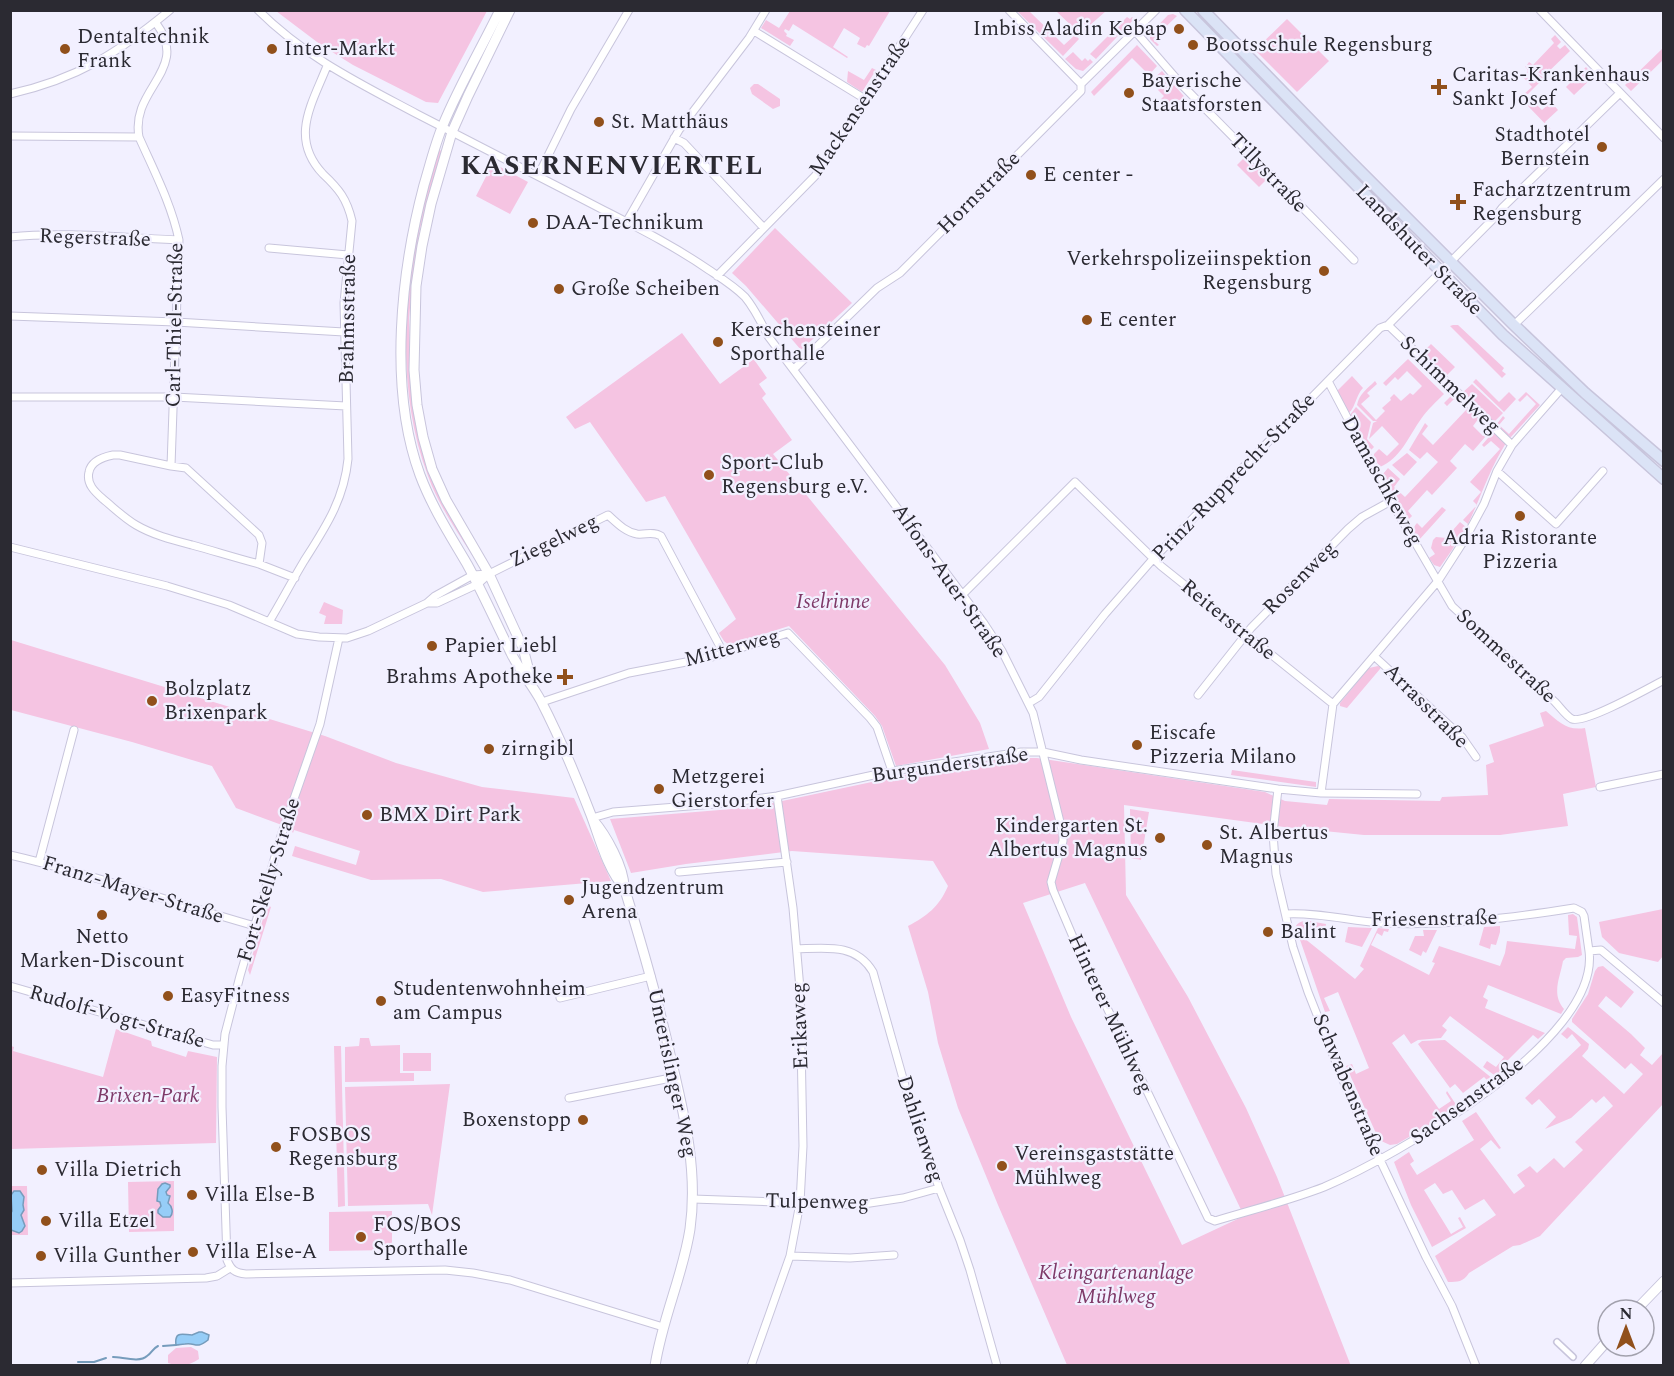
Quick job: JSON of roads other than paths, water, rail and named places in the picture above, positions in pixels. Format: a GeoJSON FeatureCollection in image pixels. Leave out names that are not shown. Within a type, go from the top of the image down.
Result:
{"type":"FeatureCollection","features":[{"type":"Feature","properties":{"kind":"main road","name":"Landshuter Straße"},"geometry":{"type":"LineString","coordinates":[[1185,10],[1503,335],[1664,479]]}},
{"type":"Feature","properties":{"kind":"main road","name":"Landshuter Straße"},"geometry":{"type":"LineString","coordinates":[[1203,10],[1514,325],[1585,393],[1664,461]]}},
{"type":"Feature","properties":{"kind":"street"},"geometry":{"type":"LineString","coordinates":[[10,94],[52,82],[93,65],[156,23],[170,10]]}},
{"type":"Feature","properties":{"kind":"street","name":"Alfons-Auer-Straße"},"geometry":{"type":"LineString","coordinates":[[258,10],[273,26],[327,66],[627,221],[667,243],[735,288],[750,304],[768,336],[1002,651],[1029,703],[1043,752]]}},
{"type":"Feature","properties":{"kind":"street"},"geometry":{"type":"LineString","coordinates":[[500,10],[442,127],[422,193],[410,247],[405,286],[402,374],[410,438],[430,500],[478,584],[512,656],[533,687]]}},
{"type":"Feature","properties":{"kind":"street"},"geometry":{"type":"LineString","coordinates":[[510,10],[452,132],[433,197],[416,286],[414,370],[417,405],[432,469],[446,500],[489,574],[523,648],[533,687]]}},
{"type":"Feature","properties":{"kind":"street"},"geometry":{"type":"LineString","coordinates":[[538,176],[571,109],[629,10]]}},
{"type":"Feature","properties":{"kind":"street"},"geometry":{"type":"LineString","coordinates":[[627,221],[674,138],[754,31],[766,10]]}},
{"type":"Feature","properties":{"kind":"street","name":"Mackensenstraße"},"geometry":{"type":"LineString","coordinates":[[717,276],[815,176],[923,10]]}},
{"type":"Feature","properties":{"kind":"street"},"geometry":{"type":"LineString","coordinates":[[1009,10],[1081,84]]}},
{"type":"Feature","properties":{"kind":"street","name":"Hornstraße"},"geometry":{"type":"LineString","coordinates":[[794,369],[877,288],[900,273],[1081,91],[1081,84],[1156,10]]}},
{"type":"Feature","properties":{"kind":"street"},"geometry":{"type":"LineString","coordinates":[[1540,10],[1664,138]]}},
{"type":"Feature","properties":{"kind":"street","name":"Carl-Thiel-Straße"},"geometry":{"type":"LineString","coordinates":[[156,23],[167,45],[166,58],[163,70],[143,102],[137,121],[139,137],[168,201],[179,240],[171,466]]}},
{"type":"Feature","properties":{"kind":"street"},"geometry":{"type":"LineString","coordinates":[[754,31],[865,99]]}},
{"type":"Feature","properties":{"kind":"street","name":"Tillystraße"},"geometry":{"type":"LineString","coordinates":[[1135,31],[1182,85],[1354,260]]}},
{"type":"Feature","properties":{"kind":"street","name":"Brahmsstraße"},"geometry":{"type":"LineString","coordinates":[[269,622],[332,515],[345,484],[348,459],[344,303],[352,221],[340,191],[309,156],[305,128],[309,111],[327,66]]}},
{"type":"Feature","properties":{"kind":"street","name":"Prinz-Rupprecht-Straße"},"geometry":{"type":"LineString","coordinates":[[1029,703],[1039,697],[1105,614],[1153,559],[1380,328],[1388,325],[1502,208],[1620,93]]}},
{"type":"Feature","properties":{"kind":"street"},"geometry":{"type":"LineString","coordinates":[[10,136],[139,137]]}},
{"type":"Feature","properties":{"kind":"street"},"geometry":{"type":"LineString","coordinates":[[674,138],[684,143],[764,228]]}},
{"type":"Feature","properties":{"kind":"street"},"geometry":{"type":"LineString","coordinates":[[1514,325],[1664,179]]}},
{"type":"Feature","properties":{"kind":"street","name":"Regerstraße"},"geometry":{"type":"LineString","coordinates":[[10,237],[48,235],[179,240]]}},
{"type":"Feature","properties":{"kind":"street"},"geometry":{"type":"LineString","coordinates":[[269,248],[348,255]]}},
{"type":"Feature","properties":{"kind":"street"},"geometry":{"type":"LineString","coordinates":[[10,316],[176,321],[344,332]]}},
{"type":"Feature","properties":{"kind":"street","name":"Schimmelweg"},"geometry":{"type":"LineString","coordinates":[[1388,325],[1512,445]]}},
{"type":"Feature","properties":{"kind":"street","name":"Damaschkeweg"},"geometry":{"type":"LineString","coordinates":[[1328,381],[1391,501],[1437,581]]}},
{"type":"Feature","properties":{"kind":"street"},"geometry":{"type":"LineString","coordinates":[[1321,793],[1333,705],[1437,581],[1475,522],[1497,471],[1512,445],[1561,389]]}},
{"type":"Feature","properties":{"kind":"street"},"geometry":{"type":"LineString","coordinates":[[10,397],[174,397],[346,406]]}},
{"type":"Feature","properties":{"kind":"street"},"geometry":{"type":"LineString","coordinates":[[259,564],[261,543],[259,535],[186,468],[120,455],[104,456],[90,468],[88,476],[90,485],[135,525],[170,539],[259,564],[295,578]]}},
{"type":"Feature","properties":{"kind":"street"},"geometry":{"type":"LineString","coordinates":[[1497,471],[1556,524],[1603,471]]}},
{"type":"Feature","properties":{"kind":"street","name":"Reiterstraße"},"geometry":{"type":"LineString","coordinates":[[962,595],[1075,482],[1153,559],[1333,705]]}},
{"type":"Feature","properties":{"kind":"street","name":"Rosenweg"},"geometry":{"type":"LineString","coordinates":[[1198,695],[1246,635],[1348,530],[1362,517],[1391,501]]}},
{"type":"Feature","properties":{"kind":"street","name":"Ziegelweg"},"geometry":{"type":"LineString","coordinates":[[489,574],[608,515],[626,530],[637,534],[655,533],[661,536],[724,654]]}},
{"type":"Feature","properties":{"kind":"street"},"geometry":{"type":"LineString","coordinates":[[10,547],[167,586],[229,605],[307,636],[339,638],[351,637],[368,631],[427,603],[435,596],[473,575],[489,574]]}},
{"type":"Feature","properties":{"kind":"street"},"geometry":{"type":"LineString","coordinates":[[427,603],[437,603],[478,584],[489,574]]}},
{"type":"Feature","properties":{"kind":"street","name":"Sommestraße"},"geometry":{"type":"LineString","coordinates":[[1437,581],[1452,606],[1570,718],[1575,720],[1582,718],[1628,700],[1664,680]]}},
{"type":"Feature","properties":{"kind":"street","name":"Mitterweg"},"geometry":{"type":"LineString","coordinates":[[542,702],[642,670],[724,654],[788,633],[870,718],[877,728],[892,771]]}},
{"type":"Feature","properties":{"kind":"street","name":"Fort-Skelly-Straße"},"geometry":{"type":"LineString","coordinates":[[230,1268],[225,1249],[223,1045],[228,1017],[281,836],[320,724],[339,638]]}},
{"type":"Feature","properties":{"kind":"street","name":"Arrasstraße"},"geometry":{"type":"LineString","coordinates":[[1374,656],[1462,737],[1476,758]]}},
{"type":"Feature","properties":{"kind":"street","name":"Unterislinger Weg"},"geometry":{"type":"LineString","coordinates":[[533,687],[561,743],[592,818],[602,830],[623,877],[651,976],[690,1142],[693,1199],[686,1248],[663,1327],[655,1365]]}},
{"type":"Feature","properties":{"kind":"street"},"geometry":{"type":"LineString","coordinates":[[39,862],[74,730]]}},
{"type":"Feature","properties":{"kind":"street","name":"Burgunderstraße"},"geometry":{"type":"LineString","coordinates":[[592,818],[613,812],[727,803],[777,796],[892,771],[1002,754],[1043,752],[1081,760],[1278,789],[1321,793],[1417,794]]}},
{"type":"Feature","properties":{"kind":"street","name":"Hinterer Mühlweg"},"geometry":{"type":"LineString","coordinates":[[1043,752],[1063,834],[1051,882],[1073,937],[1208,1218],[1215,1221],[1258,1209]]}},
{"type":"Feature","properties":{"kind":"street"},"geometry":{"type":"LineString","coordinates":[[1600,787],[1664,774]]}},
{"type":"Feature","properties":{"kind":"street","name":"Schwabenstraße"},"geometry":{"type":"LineString","coordinates":[[1278,789],[1274,857],[1293,947],[1347,1090],[1452,1306],[1476,1365]]}},
{"type":"Feature","properties":{"kind":"street","name":"Erikaweg"},"geometry":{"type":"LineString","coordinates":[[751,1365],[790,1256],[800,1203],[803,1146],[800,988],[787,862],[777,796]]}},
{"type":"Feature","properties":{"kind":"street","name":"Franz-Mayer-Straße"},"geometry":{"type":"LineString","coordinates":[[10,855],[255,926]]}},
{"type":"Feature","properties":{"kind":"street"},"geometry":{"type":"LineString","coordinates":[[679,872],[787,862]]}},
{"type":"Feature","properties":{"kind":"street","name":"Friesenstraße"},"geometry":{"type":"LineString","coordinates":[[1286,914],[1413,924],[1503,919],[1574,908],[1582,912]]}},
{"type":"Feature","properties":{"kind":"street","name":"Sachsenstraße"},"geometry":{"type":"LineString","coordinates":[[1258,1209],[1323,1187],[1380,1160],[1433,1129],[1490,1089],[1545,1042],[1579,997],[1585,984],[1590,958],[1582,912]]}},
{"type":"Feature","properties":{"kind":"street","name":"Dahlienweg"},"geometry":{"type":"LineString","coordinates":[[797,949],[848,950],[868,964],[873,972],[906,1089],[939,1188],[970,1270],[997,1365]]}},
{"type":"Feature","properties":{"kind":"street"},"geometry":{"type":"LineString","coordinates":[[1589,951],[1601,950],[1664,1003]]}},
{"type":"Feature","properties":{"kind":"street"},"geometry":{"type":"LineString","coordinates":[[560,998],[651,976]]}},
{"type":"Feature","properties":{"kind":"street","name":"Rudolf-Vogt-Straße"},"geometry":{"type":"LineString","coordinates":[[10,987],[213,1045],[223,1045]]}},
{"type":"Feature","properties":{"kind":"street"},"geometry":{"type":"LineString","coordinates":[[569,1098],[676,1077]]}},
{"type":"Feature","properties":{"kind":"street","name":"Tulpenweg"},"geometry":{"type":"LineString","coordinates":[[693,1199],[857,1205],[903,1198],[939,1188]]}},
{"type":"Feature","properties":{"kind":"street"},"geometry":{"type":"LineString","coordinates":[[790,1256],[850,1258],[894,1255]]}},
{"type":"Feature","properties":{"kind":"street"},"geometry":{"type":"LineString","coordinates":[[10,1283],[206,1278],[217,1276],[230,1268],[237,1273],[246,1274],[445,1270],[510,1280],[663,1327]]}},
{"type":"Feature","properties":{"kind":"street"},"geometry":{"type":"LineString","coordinates":[[1648,1298],[1664,1281]]}},
{"type":"Feature","properties":{"kind":"street"},"geometry":{"type":"LineString","coordinates":[[1557,1342],[1573,1357]]}},
{"type":"Feature","properties":{"kind":"street"},"geometry":{"type":"LineString","coordinates":[[1585,1365],[1596,1354]]}},
{"type":"Feature","properties":{"kind":"water"},"geometry":{"type":"Polygon","coordinates":[[[165,1183],[170,1185],[166,1192],[170,1196],[168,1203],[172,1212],[170,1217],[163,1217],[158,1213],[161,1206],[157,1201],[158,1189],[165,1183]]]}},
{"type":"Feature","properties":{"kind":"water"},"geometry":{"type":"Polygon","coordinates":[[[14,1191],[20,1191],[24,1197],[24,1210],[21,1215],[25,1226],[19,1233],[11,1230],[11,1195],[14,1191]]]}},
{"type":"Feature","properties":{"kind":"water"},"geometry":{"type":"Polygon","coordinates":[[[199,1332],[209,1335],[208,1340],[198,1345],[176,1345],[178,1335],[192,1335],[199,1332]]]}},
{"type":"Feature","properties":{"kind":"waterway"},"geometry":{"type":"LineString","coordinates":[[163,1346],[176,1345]]}},
{"type":"Feature","properties":{"kind":"waterway"},"geometry":{"type":"LineString","coordinates":[[113,1357],[140,1359],[149,1355],[158,1346]]}},
{"type":"Feature","properties":{"kind":"waterway"},"geometry":{"type":"LineString","coordinates":[[78,1362],[94,1362],[106,1358]]}},
{"type":"Feature","properties":{"kind":"place","name":"Imbiss Aladin Kebap"},"geometry":{"type":"Point","coordinates":[1179,29]}},
{"type":"Feature","properties":{"kind":"place","name":"Bootsschule Regensburg"},"geometry":{"type":"Point","coordinates":[1193,45]}},
{"type":"Feature","properties":{"kind":"place","name":"Dentaltechnik Frank"},"geometry":{"type":"Point","coordinates":[65,49]}},
{"type":"Feature","properties":{"kind":"place","name":"Inter-Markt"},"geometry":{"type":"Point","coordinates":[272,49]}},
{"type":"Feature","properties":{"kind":"place","name":"Caritas-Krankenhaus Sankt Josef"},"geometry":{"type":"Point","coordinates":[1439,87]}},
{"type":"Feature","properties":{"kind":"place","name":"Bayerische Staatsforsten"},"geometry":{"type":"Point","coordinates":[1129,93]}},
{"type":"Feature","properties":{"kind":"place","name":"St. Matthäus"},"geometry":{"type":"Point","coordinates":[599,122]}},
{"type":"Feature","properties":{"kind":"place","name":"Stadthotel Bernstein"},"geometry":{"type":"Point","coordinates":[1602,147]}},
{"type":"Feature","properties":{"kind":"place","name":"E center -"},"geometry":{"type":"Point","coordinates":[1031,175]}},
{"type":"Feature","properties":{"kind":"place","name":"Facharztzentrum Regensburg"},"geometry":{"type":"Point","coordinates":[1458,202]}},
{"type":"Feature","properties":{"kind":"place","name":"DAA-Technikum"},"geometry":{"type":"Point","coordinates":[533,223]}},
{"type":"Feature","properties":{"kind":"place","name":"Verkehrspolizeiinspektion Regensburg"},"geometry":{"type":"Point","coordinates":[1324,271]}},
{"type":"Feature","properties":{"kind":"place","name":"Große Scheiben"},"geometry":{"type":"Point","coordinates":[559,289]}},
{"type":"Feature","properties":{"kind":"place","name":"E center"},"geometry":{"type":"Point","coordinates":[1087,320]}},
{"type":"Feature","properties":{"kind":"place","name":"Kerschensteiner Sporthalle"},"geometry":{"type":"Point","coordinates":[718,342]}},
{"type":"Feature","properties":{"kind":"place","name":"Sport-Club Regensburg e.V."},"geometry":{"type":"Point","coordinates":[709,475]}},
{"type":"Feature","properties":{"kind":"place","name":"Adria Ristorante Pizzeria"},"geometry":{"type":"Point","coordinates":[1520,516]}},
{"type":"Feature","properties":{"kind":"place","name":"Papier Liebl"},"geometry":{"type":"Point","coordinates":[432,646]}},
{"type":"Feature","properties":{"kind":"place","name":"Brahms Apotheke"},"geometry":{"type":"Point","coordinates":[565,677]}},
{"type":"Feature","properties":{"kind":"place","name":"Bolzplatz Brixenpark"},"geometry":{"type":"Point","coordinates":[152,701]}},
{"type":"Feature","properties":{"kind":"place","name":"Eiscafe Pizzeria Milano"},"geometry":{"type":"Point","coordinates":[1137,745]}},
{"type":"Feature","properties":{"kind":"place","name":"zirngibl"},"geometry":{"type":"Point","coordinates":[489,749]}},
{"type":"Feature","properties":{"kind":"place","name":"Metzgerei Gierstorfer"},"geometry":{"type":"Point","coordinates":[659,789]}},
{"type":"Feature","properties":{"kind":"place","name":"BMX Dirt Park"},"geometry":{"type":"Point","coordinates":[367,815]}},
{"type":"Feature","properties":{"kind":"place","name":"Kindergarten St. Albertus Magnus"},"geometry":{"type":"Point","coordinates":[1160,838]}},
{"type":"Feature","properties":{"kind":"place","name":"St. Albertus Magnus"},"geometry":{"type":"Point","coordinates":[1207,845]}},
{"type":"Feature","properties":{"kind":"place","name":"Jugendzentrum Arena"},"geometry":{"type":"Point","coordinates":[569,900]}},
{"type":"Feature","properties":{"kind":"place","name":"Netto Marken-Discount"},"geometry":{"type":"Point","coordinates":[102,915]}},
{"type":"Feature","properties":{"kind":"place","name":"Balint"},"geometry":{"type":"Point","coordinates":[1268,932]}},
{"type":"Feature","properties":{"kind":"place","name":"EasyFitness"},"geometry":{"type":"Point","coordinates":[168,996]}},
{"type":"Feature","properties":{"kind":"place","name":"Studentenwohnheim am Campus"},"geometry":{"type":"Point","coordinates":[381,1001]}},
{"type":"Feature","properties":{"kind":"place","name":"Boxenstopp"},"geometry":{"type":"Point","coordinates":[583,1120]}},
{"type":"Feature","properties":{"kind":"place","name":"FOSBOS Regensburg"},"geometry":{"type":"Point","coordinates":[276,1147]}},
{"type":"Feature","properties":{"kind":"place","name":"Vereinsgaststätte Mühlweg"},"geometry":{"type":"Point","coordinates":[1002,1166]}},
{"type":"Feature","properties":{"kind":"place","name":"Villa Dietrich"},"geometry":{"type":"Point","coordinates":[42,1170]}},
{"type":"Feature","properties":{"kind":"place","name":"Villa Else-B"},"geometry":{"type":"Point","coordinates":[192,1195]}},
{"type":"Feature","properties":{"kind":"place","name":"Villa Etzel"},"geometry":{"type":"Point","coordinates":[46,1221]}},
{"type":"Feature","properties":{"kind":"place","name":"FOS/BOS Sporthalle"},"geometry":{"type":"Point","coordinates":[361,1237]}},
{"type":"Feature","properties":{"kind":"place","name":"Villa Else-A"},"geometry":{"type":"Point","coordinates":[193,1252]}},
{"type":"Feature","properties":{"kind":"place","name":"Villa Gunther"},"geometry":{"type":"Point","coordinates":[41,1256]}},
{"type":"Feature","properties":{"kind":"district","name":"KASERNENVIERTEL"},"geometry":{"type":"Point","coordinates":[612,166]}},
{"type":"Feature","properties":{"kind":"park label","name":"Iselrinne"},"geometry":{"type":"Point","coordinates":[833,602]}},
{"type":"Feature","properties":{"kind":"park label","name":"Brixen-Park"},"geometry":{"type":"Point","coordinates":[148,1096]}},
{"type":"Feature","properties":{"kind":"park label","name":"Kleingartenanlage Mühlweg"},"geometry":{"type":"Point","coordinates":[1116,1285]}}]}
